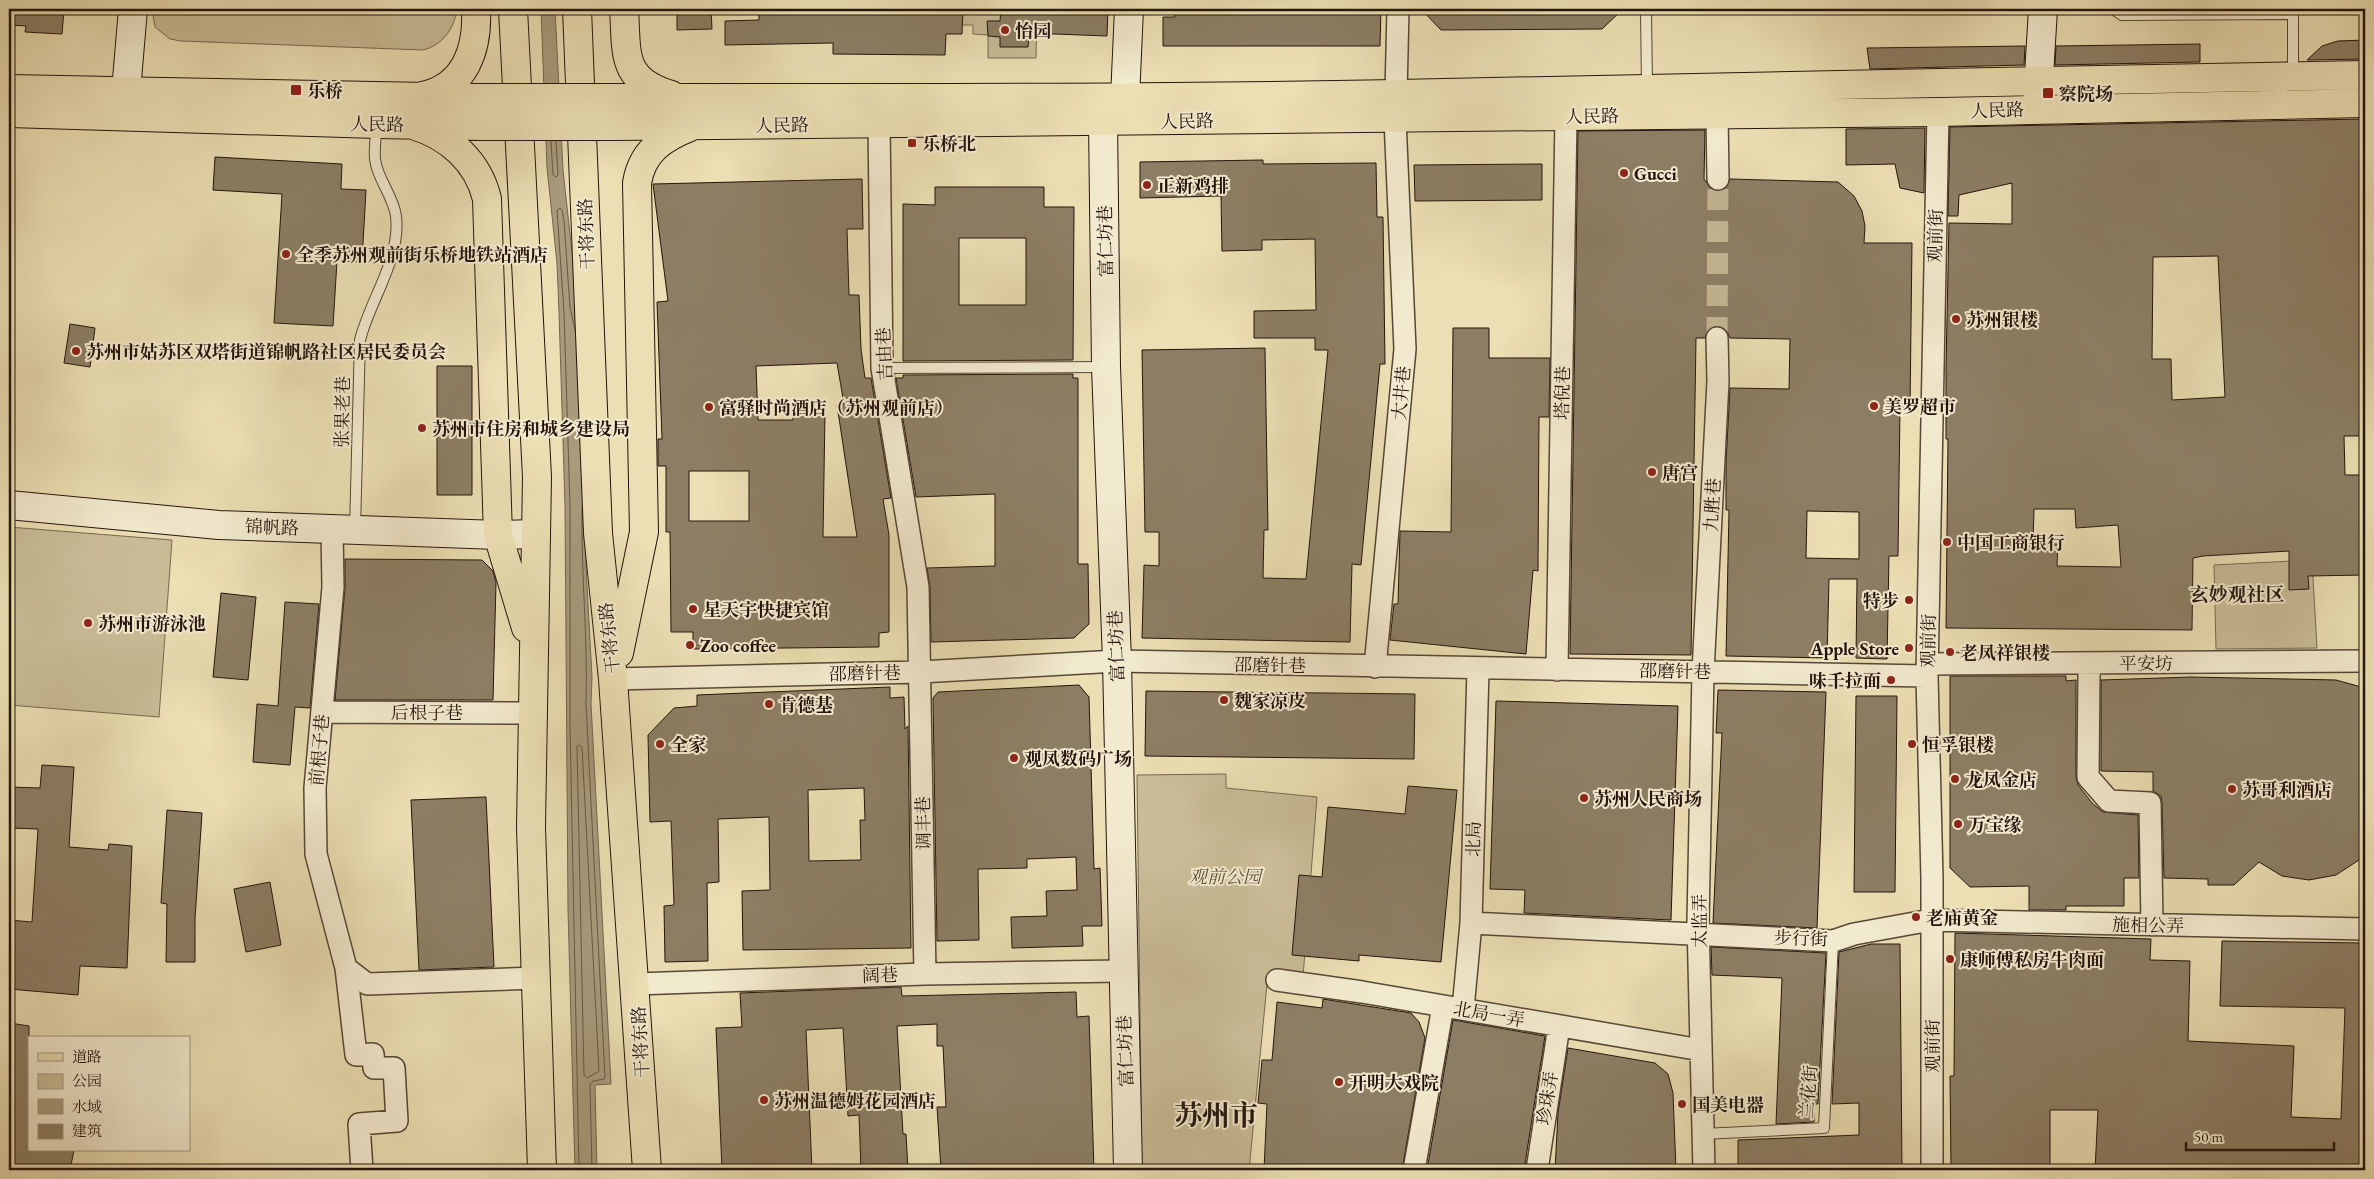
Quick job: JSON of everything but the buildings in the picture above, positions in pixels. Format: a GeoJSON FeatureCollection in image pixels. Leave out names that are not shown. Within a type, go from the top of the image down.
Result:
{"type":"FeatureCollection","features":[{"type":"Feature","properties":{"kind":"main road"},"geometry":{"type":"LineString","coordinates":[[418,97],[433,94],[445,88],[458,77],[467,64],[476,38],[476,9]]}},
{"type":"Feature","properties":{"kind":"main road"},"geometry":{"type":"LineString","coordinates":[[513,9],[537,477],[532,827],[542,1170]]}},
{"type":"Feature","properties":{"kind":"main road","name":"干将东路"},"geometry":{"type":"LineString","coordinates":[[577,9],[598,533],[613,679],[648,1170]]}},
{"type":"Feature","properties":{"kind":"main road"},"geometry":{"type":"LineString","coordinates":[[624,9],[626,51],[629,66],[637,77],[657,90],[684,98]]}},
{"type":"Feature","properties":{"kind":"main road","name":"人民路"},"geometry":{"type":"LineString","coordinates":[[9,112],[483,126],[695,126],[1103,121],[1396,106],[1647,89],[2039,79],[2365,75]]}},
{"type":"Feature","properties":{"kind":"main road","name":"人民路"},"geometry":{"type":"LineString","coordinates":[[9,89],[483,98],[1125,98],[1396,106],[1566,116],[1938,112],[2365,102]]}},
{"type":"Feature","properties":{"kind":"main road"},"geometry":{"type":"LineString","coordinates":[[413,125],[434,133],[460,152],[480,175],[487,199],[498,535],[533,653]]}},
{"type":"Feature","properties":{"kind":"main road"},"geometry":{"type":"LineString","coordinates":[[613,679],[644,532],[637,183],[644,161],[658,144],[675,133],[695,126]]}},
{"type":"Feature","properties":{"kind":"street"},"geometry":{"type":"LineString","coordinates":[[126,91],[133,9]]}},
{"type":"Feature","properties":{"kind":"street"},"geometry":{"type":"LineString","coordinates":[[1125,98],[1129,9]]}},
{"type":"Feature","properties":{"kind":"street","name":"大井巷"},"geometry":{"type":"LineString","coordinates":[[1374,667],[1405,349],[1396,106],[1398,9]]}},
{"type":"Feature","properties":{"kind":"street"},"geometry":{"type":"LineString","coordinates":[[2037,109],[2042,9]]}},
{"type":"Feature","properties":{"kind":"street","name":"观前街"},"geometry":{"type":"LineString","coordinates":[[1932,1170],[1927,670],[1938,112]]}},
{"type":"Feature","properties":{"kind":"street"},"geometry":{"type":"LineString","coordinates":[[1717,114],[1718,179]]}},
{"type":"Feature","properties":{"kind":"street","name":"塔倪巷"},"geometry":{"type":"LineString","coordinates":[[1558,670],[1566,116]]}},
{"type":"Feature","properties":{"kind":"street","name":"富仁坊巷"},"geometry":{"type":"LineString","coordinates":[[1103,121],[1106,367],[1116,661],[1128,1170]]}},
{"type":"Feature","properties":{"kind":"street","name":"吉由巷"},"geometry":{"type":"LineString","coordinates":[[879,123],[882,368],[918,587],[920,672]]}},
{"type":"Feature","properties":{"kind":"street","name":"九胜巷"},"geometry":{"type":"LineString","coordinates":[[1703,672],[1718,381],[1717,338]]}},
{"type":"Feature","properties":{"kind":"street","name":"锦帆路"},"geometry":{"type":"LineString","coordinates":[[9,505],[219,525],[498,535],[536,534]]}},
{"type":"Feature","properties":{"kind":"street","name":"前根子巷"},"geometry":{"type":"LineString","coordinates":[[343,530],[333,587],[315,788],[316,854],[346,968],[356,1055],[373,1054],[374,1068],[394,1068],[397,1121],[359,1124],[362,1170]]}},
{"type":"Feature","properties":{"kind":"street","name":"邵磨针巷"},"geometry":{"type":"LineString","coordinates":[[613,679],[920,672],[1116,661],[1703,672],[1927,670]]}},
{"type":"Feature","properties":{"kind":"street","name":"平安坊"},"geometry":{"type":"LineString","coordinates":[[1927,670],[2092,663],[2365,661]]}},
{"type":"Feature","properties":{"kind":"street"},"geometry":{"type":"LineString","coordinates":[[2092,663],[2088,674],[2088,777],[2109,801],[2150,803],[2152,925]]}},
{"type":"Feature","properties":{"kind":"street","name":"北局"},"geometry":{"type":"LineString","coordinates":[[1414,1170],[1453,1008],[1471,923],[1478,668]]}},
{"type":"Feature","properties":{"kind":"street","name":"调丰巷"},"geometry":{"type":"LineString","coordinates":[[920,672],[926,974]]}},
{"type":"Feature","properties":{"kind":"street","name":"太监弄"},"geometry":{"type":"LineString","coordinates":[[1703,672],[1699,933],[1704,1170]]}},
{"type":"Feature","properties":{"kind":"street","name":"后根子巷"},"geometry":{"type":"LineString","coordinates":[[322,712],[533,713]]}},
{"type":"Feature","properties":{"kind":"street","name":"施相公弄"},"geometry":{"type":"LineString","coordinates":[[1931,920],[2365,929]]}},
{"type":"Feature","properties":{"kind":"street","name":"步行街"},"geometry":{"type":"LineString","coordinates":[[1471,923],[1833,941],[1854,934],[1931,920]]}},
{"type":"Feature","properties":{"kind":"street"},"geometry":{"type":"LineString","coordinates":[[346,968],[367,984],[536,978]]}},
{"type":"Feature","properties":{"kind":"street","name":"阔巷"},"geometry":{"type":"LineString","coordinates":[[636,984],[926,974],[1123,971]]}},
{"type":"Feature","properties":{"kind":"street","name":"北局一弄"},"geometry":{"type":"LineString","coordinates":[[1277,980],[1362,992],[1701,1050]]}},
{"type":"Feature","properties":{"kind":"street","name":"珍珠弄"},"geometry":{"type":"LineString","coordinates":[[1537,1170],[1559,1026]]}},
{"type":"Feature","properties":{"kind":"lane"},"geometry":{"type":"LineString","coordinates":[[1646,9],[1647,89]]}},
{"type":"Feature","properties":{"kind":"lane"},"geometry":{"type":"LineString","coordinates":[[2113,9],[2122,14],[2293,11],[2293,76]]}},
{"type":"Feature","properties":{"kind":"lane","name":"张果老巷"},"geometry":{"type":"LineString","coordinates":[[343,530],[360,340],[369,310],[390,261],[395,237],[396,216],[389,192],[379,173],[375,159],[376,124]]}},
{"type":"Feature","properties":{"kind":"lane"},"geometry":{"type":"LineString","coordinates":[[882,368],[1106,367]]}},
{"type":"Feature","properties":{"kind":"lane","name":"兰花街"},"geometry":{"type":"LineString","coordinates":[[1703,1134],[1824,1128],[1833,941]]}},
{"type":"Feature","properties":{"kind":"green space"},"geometry":{"type":"Polygon","coordinates":[[[152,9],[457,9],[453,23],[442,40],[423,50],[181,41],[170,39],[155,27],[152,9]]]}},
{"type":"Feature","properties":{"kind":"green space","name":"怡园"},"geometry":{"type":"Polygon","coordinates":[[[953,9],[1037,9],[1036,58],[988,58],[988,35],[973,34],[973,25],[953,25],[953,9]]]}},
{"type":"Feature","properties":{"kind":"green space","name":"苏州市游泳池"},"geometry":{"type":"Polygon","coordinates":[[[9,527],[172,540],[159,717],[9,705],[9,527]]]}},
{"type":"Feature","properties":{"kind":"green space"},"geometry":{"type":"Polygon","coordinates":[[[2312,560],[2317,648],[2216,649],[2214,565],[2312,560]]]}},
{"type":"Feature","properties":{"kind":"green space","name":"观前公园"},"geometry":{"type":"Polygon","coordinates":[[[1226,774],[1226,788],[1317,797],[1303,977],[1268,974],[1249,1170],[1142,1170],[1137,775],[1226,774]]]}},
{"type":"Feature","properties":{"kind":"water"},"geometry":{"type":"Polygon","coordinates":[[[541,9],[555,9],[563,170],[573,261],[587,473],[586,567],[592,677],[591,704],[611,1084],[595,1085],[597,1170],[575,1170],[568,909],[565,505],[557,263],[547,168],[541,9]]]}},
{"type":"Feature","properties":{"kind":"tunnel"},"geometry":{"type":"LineString","coordinates":[[1717,338],[1718,179]]}},
{"type":"Feature","properties":{"kind":"place","name":"怡园"},"geometry":{"type":"Point","coordinates":[1005,30]}},
{"type":"Feature","properties":{"kind":"place","name":"乐桥"},"geometry":{"type":"Point","coordinates":[296,90]}},
{"type":"Feature","properties":{"kind":"place","name":"察院场"},"geometry":{"type":"Point","coordinates":[2048,93]}},
{"type":"Feature","properties":{"kind":"place","name":"乐桥北"},"geometry":{"type":"Point","coordinates":[912,143]}},
{"type":"Feature","properties":{"kind":"place","name":"Gucci"},"geometry":{"type":"Point","coordinates":[1624,173]}},
{"type":"Feature","properties":{"kind":"place","name":"正新鸡排"},"geometry":{"type":"Point","coordinates":[1147,185]}},
{"type":"Feature","properties":{"kind":"place","name":"全季苏州观前街乐桥地铁站酒店"},"geometry":{"type":"Point","coordinates":[286,254]}},
{"type":"Feature","properties":{"kind":"place","name":"苏州银楼"},"geometry":{"type":"Point","coordinates":[1956,319]}},
{"type":"Feature","properties":{"kind":"place","name":"苏州市姑苏区双塔街道锦帆路社区居民委员会"},"geometry":{"type":"Point","coordinates":[76,351]}},
{"type":"Feature","properties":{"kind":"place","name":"美罗超市"},"geometry":{"type":"Point","coordinates":[1874,406]}},
{"type":"Feature","properties":{"kind":"place","name":"富驿时尚酒店（苏州观前店）"},"geometry":{"type":"Point","coordinates":[709,407]}},
{"type":"Feature","properties":{"kind":"place","name":"苏州市住房和城乡建设局"},"geometry":{"type":"Point","coordinates":[422,428]}},
{"type":"Feature","properties":{"kind":"place","name":"唐宫"},"geometry":{"type":"Point","coordinates":[1652,472]}},
{"type":"Feature","properties":{"kind":"place","name":"中国工商银行"},"geometry":{"type":"Point","coordinates":[1947,542]}},
{"type":"Feature","properties":{"kind":"place","name":"特步"},"geometry":{"type":"Point","coordinates":[1909,600]}},
{"type":"Feature","properties":{"kind":"place","name":"星天宇快捷宾馆"},"geometry":{"type":"Point","coordinates":[693,609]}},
{"type":"Feature","properties":{"kind":"place","name":"苏州市游泳池"},"geometry":{"type":"Point","coordinates":[88,623]}},
{"type":"Feature","properties":{"kind":"place","name":"Zoo coffee"},"geometry":{"type":"Point","coordinates":[690,645]}},
{"type":"Feature","properties":{"kind":"place","name":"Apple Store"},"geometry":{"type":"Point","coordinates":[1909,648]}},
{"type":"Feature","properties":{"kind":"place","name":"老凤祥银楼"},"geometry":{"type":"Point","coordinates":[1950,652]}},
{"type":"Feature","properties":{"kind":"place","name":"味千拉面"},"geometry":{"type":"Point","coordinates":[1891,680]}},
{"type":"Feature","properties":{"kind":"place","name":"魏家凉皮"},"geometry":{"type":"Point","coordinates":[1224,700]}},
{"type":"Feature","properties":{"kind":"place","name":"肯德基"},"geometry":{"type":"Point","coordinates":[769,704]}},
{"type":"Feature","properties":{"kind":"place","name":"全家"},"geometry":{"type":"Point","coordinates":[660,744]}},
{"type":"Feature","properties":{"kind":"place","name":"恒孚银楼"},"geometry":{"type":"Point","coordinates":[1912,744]}},
{"type":"Feature","properties":{"kind":"place","name":"观凤数码广场"},"geometry":{"type":"Point","coordinates":[1014,758]}},
{"type":"Feature","properties":{"kind":"place","name":"龙凤金店"},"geometry":{"type":"Point","coordinates":[1955,779]}},
{"type":"Feature","properties":{"kind":"place","name":"苏哥利酒店"},"geometry":{"type":"Point","coordinates":[2232,789]}},
{"type":"Feature","properties":{"kind":"place","name":"苏州人民商场"},"geometry":{"type":"Point","coordinates":[1584,798]}},
{"type":"Feature","properties":{"kind":"place","name":"万宝缘"},"geometry":{"type":"Point","coordinates":[1958,824]}},
{"type":"Feature","properties":{"kind":"place","name":"老庙黄金"},"geometry":{"type":"Point","coordinates":[1916,917]}},
{"type":"Feature","properties":{"kind":"place","name":"康师傅私房牛肉面"},"geometry":{"type":"Point","coordinates":[1950,959]}},
{"type":"Feature","properties":{"kind":"place","name":"开明大戏院"},"geometry":{"type":"Point","coordinates":[1339,1082]}},
{"type":"Feature","properties":{"kind":"place","name":"苏州温德姆花园酒店"},"geometry":{"type":"Point","coordinates":[764,1100]}},
{"type":"Feature","properties":{"kind":"place","name":"国美电器"},"geometry":{"type":"Point","coordinates":[1682,1104]}},
{"type":"Feature","properties":{"kind":"district","name":"玄妙观社区"},"geometry":{"type":"Point","coordinates":[2237,594]}},
{"type":"Feature","properties":{"kind":"district","name":"苏州市"},"geometry":{"type":"Point","coordinates":[1216,1115]}}]}
